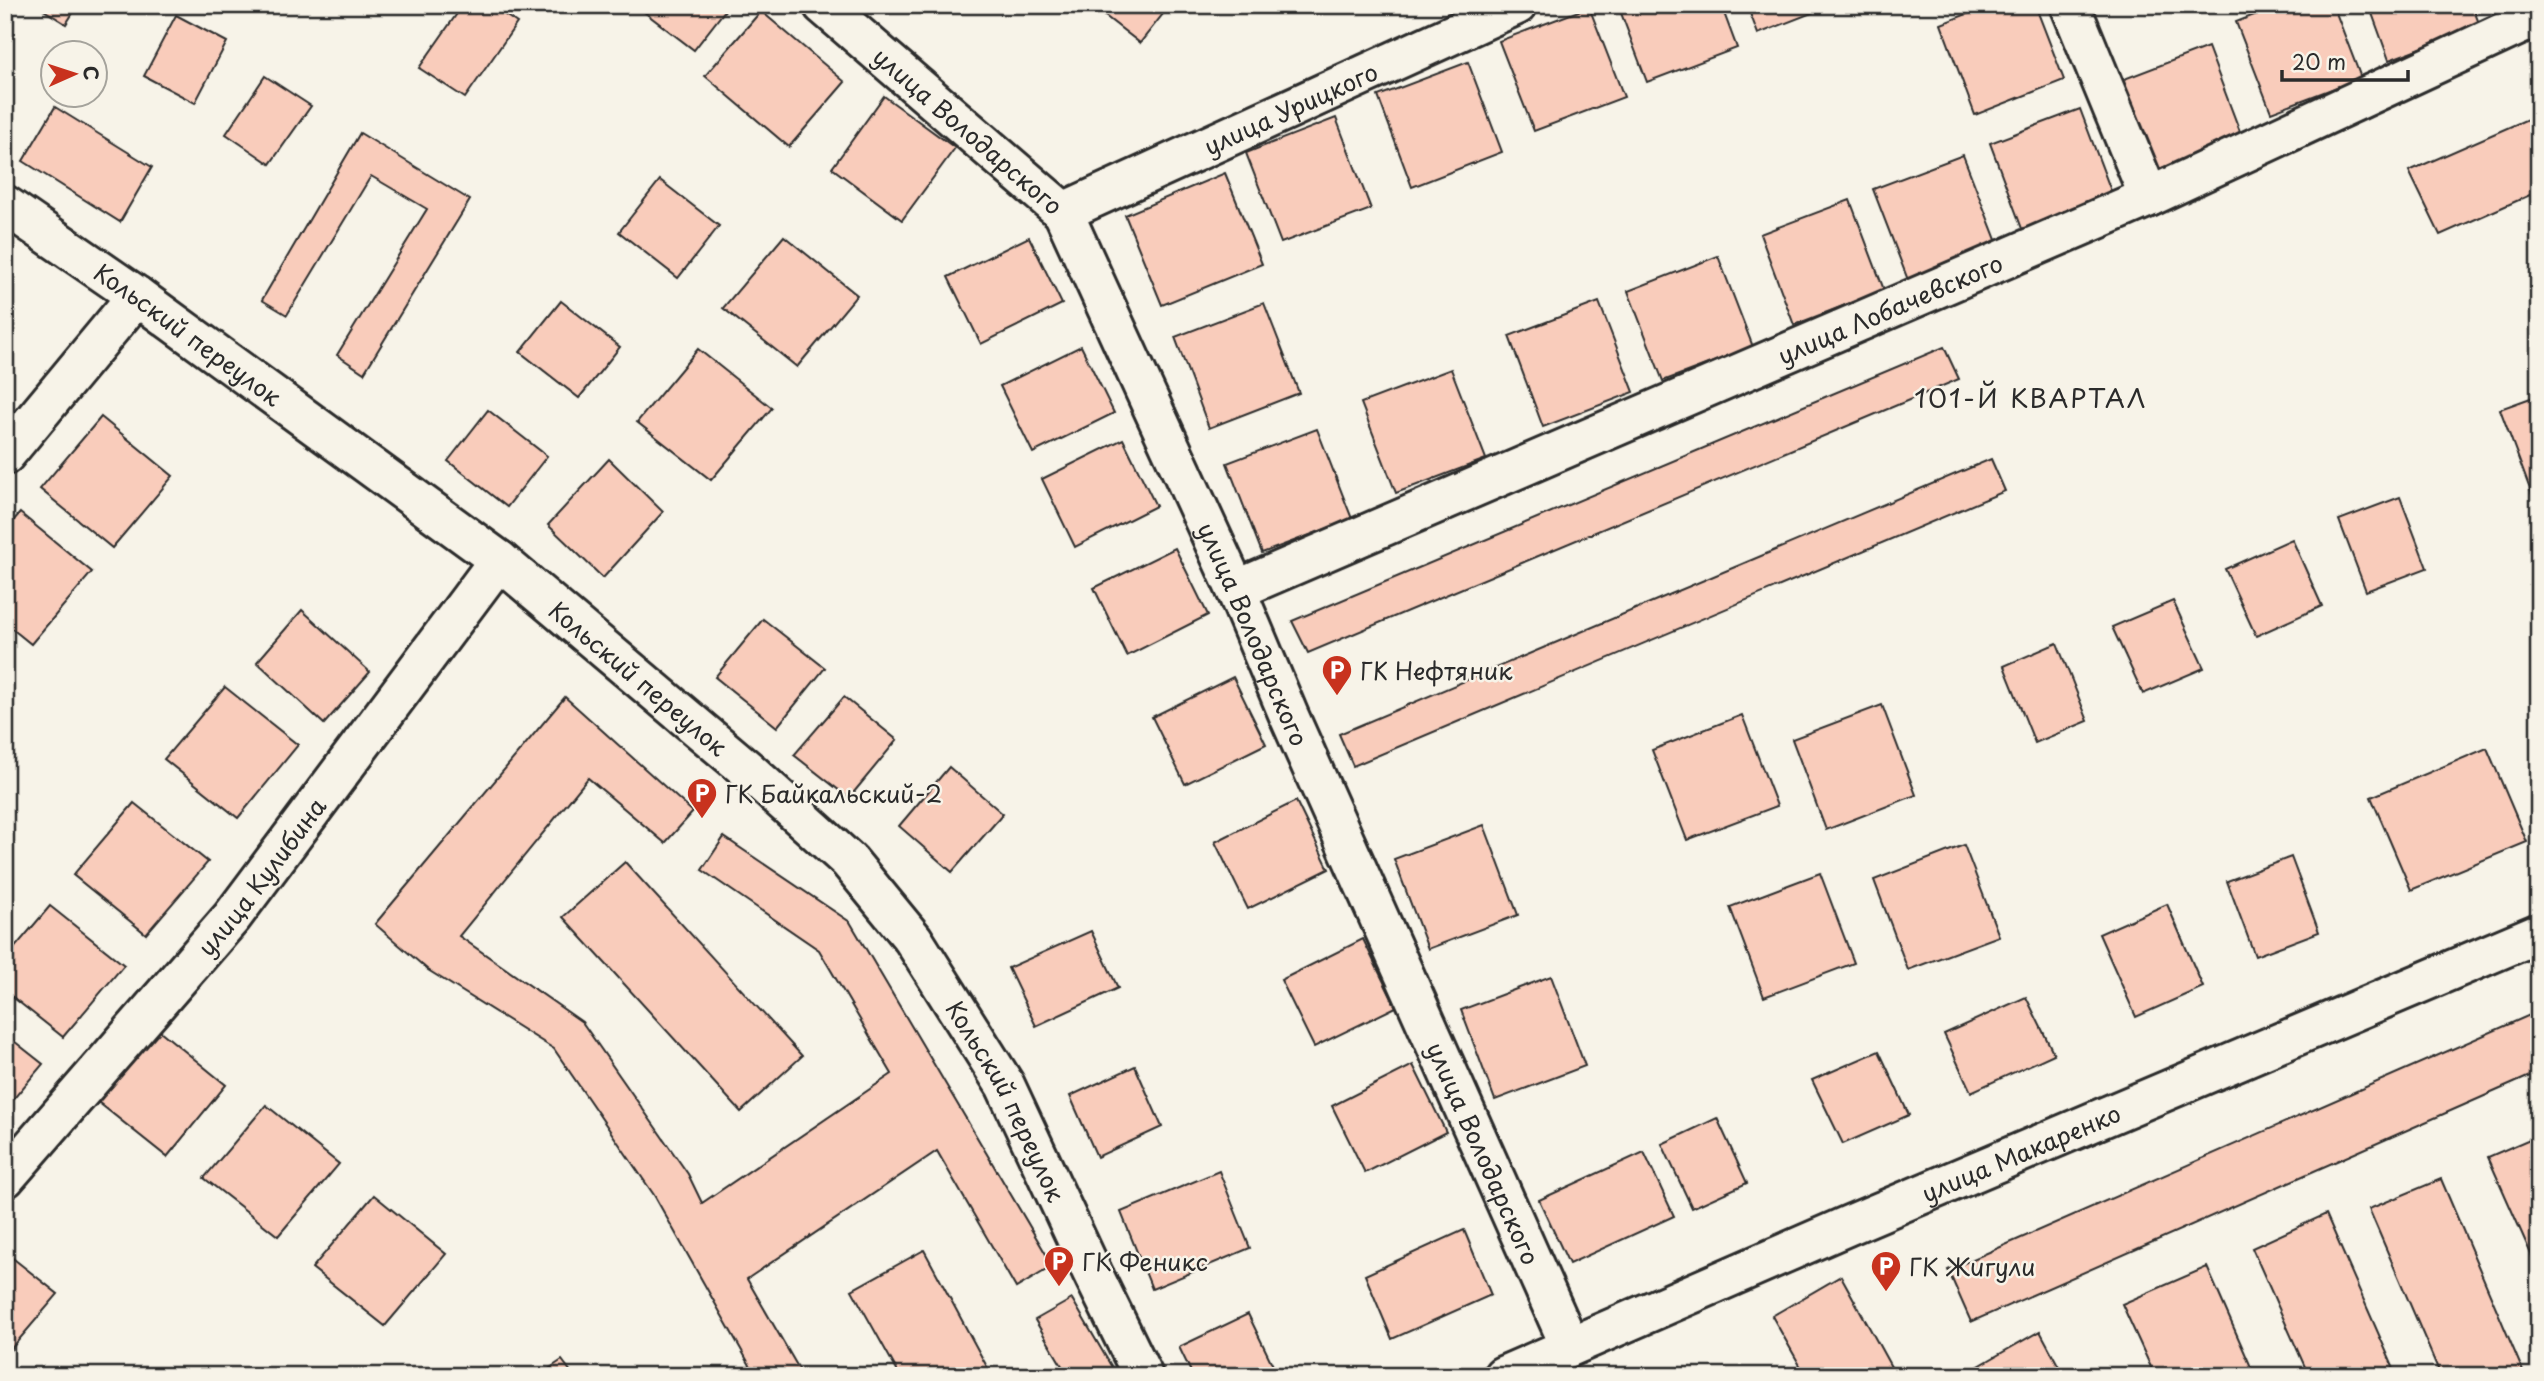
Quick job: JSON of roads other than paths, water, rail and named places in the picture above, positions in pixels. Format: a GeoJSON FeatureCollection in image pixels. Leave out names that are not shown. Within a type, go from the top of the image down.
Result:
{"type":"FeatureCollection","features":[{"type":"Feature","properties":{"kind":"street","name":"улица Володарского"},"geometry":{"type":"LineString","coordinates":[[823,5],[1063,212],[1236,590],[1289,716],[1570,1346]]}},
{"type":"Feature","properties":{"kind":"street","name":"улица Урицкого"},"geometry":{"type":"LineString","coordinates":[[1063,212],[1517,5]]}},
{"type":"Feature","properties":{"kind":"street"},"geometry":{"type":"LineString","coordinates":[[2070,5],[2149,197]]}},
{"type":"Feature","properties":{"kind":"street","name":"улица Лобачевского"},"geometry":{"type":"LineString","coordinates":[[1236,590],[2149,197],[2539,16]]}},
{"type":"Feature","properties":{"kind":"street","name":"Кольский переулок"},"geometry":{"type":"LineString","coordinates":[[5,205],[137,296],[499,560],[749,771],[849,860],[913,939],[1005,1085],[1143,1376]]}},
{"type":"Feature","properties":{"kind":"street"},"geometry":{"type":"LineString","coordinates":[[5,455],[137,296]]}},
{"type":"Feature","properties":{"kind":"street","name":"улица Кулибина"},"geometry":{"type":"LineString","coordinates":[[5,1178],[232,917],[499,560]]}},
{"type":"Feature","properties":{"kind":"street","name":"улица Макаренко"},"geometry":{"type":"LineString","coordinates":[[1503,1376],[2539,933]]}},
{"type":"Feature","properties":{"kind":"place","name":"ГК Нефтяник"},"geometry":{"type":"Point","coordinates":[1337,697]}},
{"type":"Feature","properties":{"kind":"place","name":"ГК Байкальский-2"},"geometry":{"type":"Point","coordinates":[702,820]}},
{"type":"Feature","properties":{"kind":"place","name":"ГК Феникс"},"geometry":{"type":"Point","coordinates":[1059,1288]}},
{"type":"Feature","properties":{"kind":"place","name":"ГК Жигули"},"geometry":{"type":"Point","coordinates":[1886,1293]}},
{"type":"Feature","properties":{"kind":"district","name":"101-Й КВАРТАЛ"},"geometry":{"type":"Point","coordinates":[2031,397]}}]}
